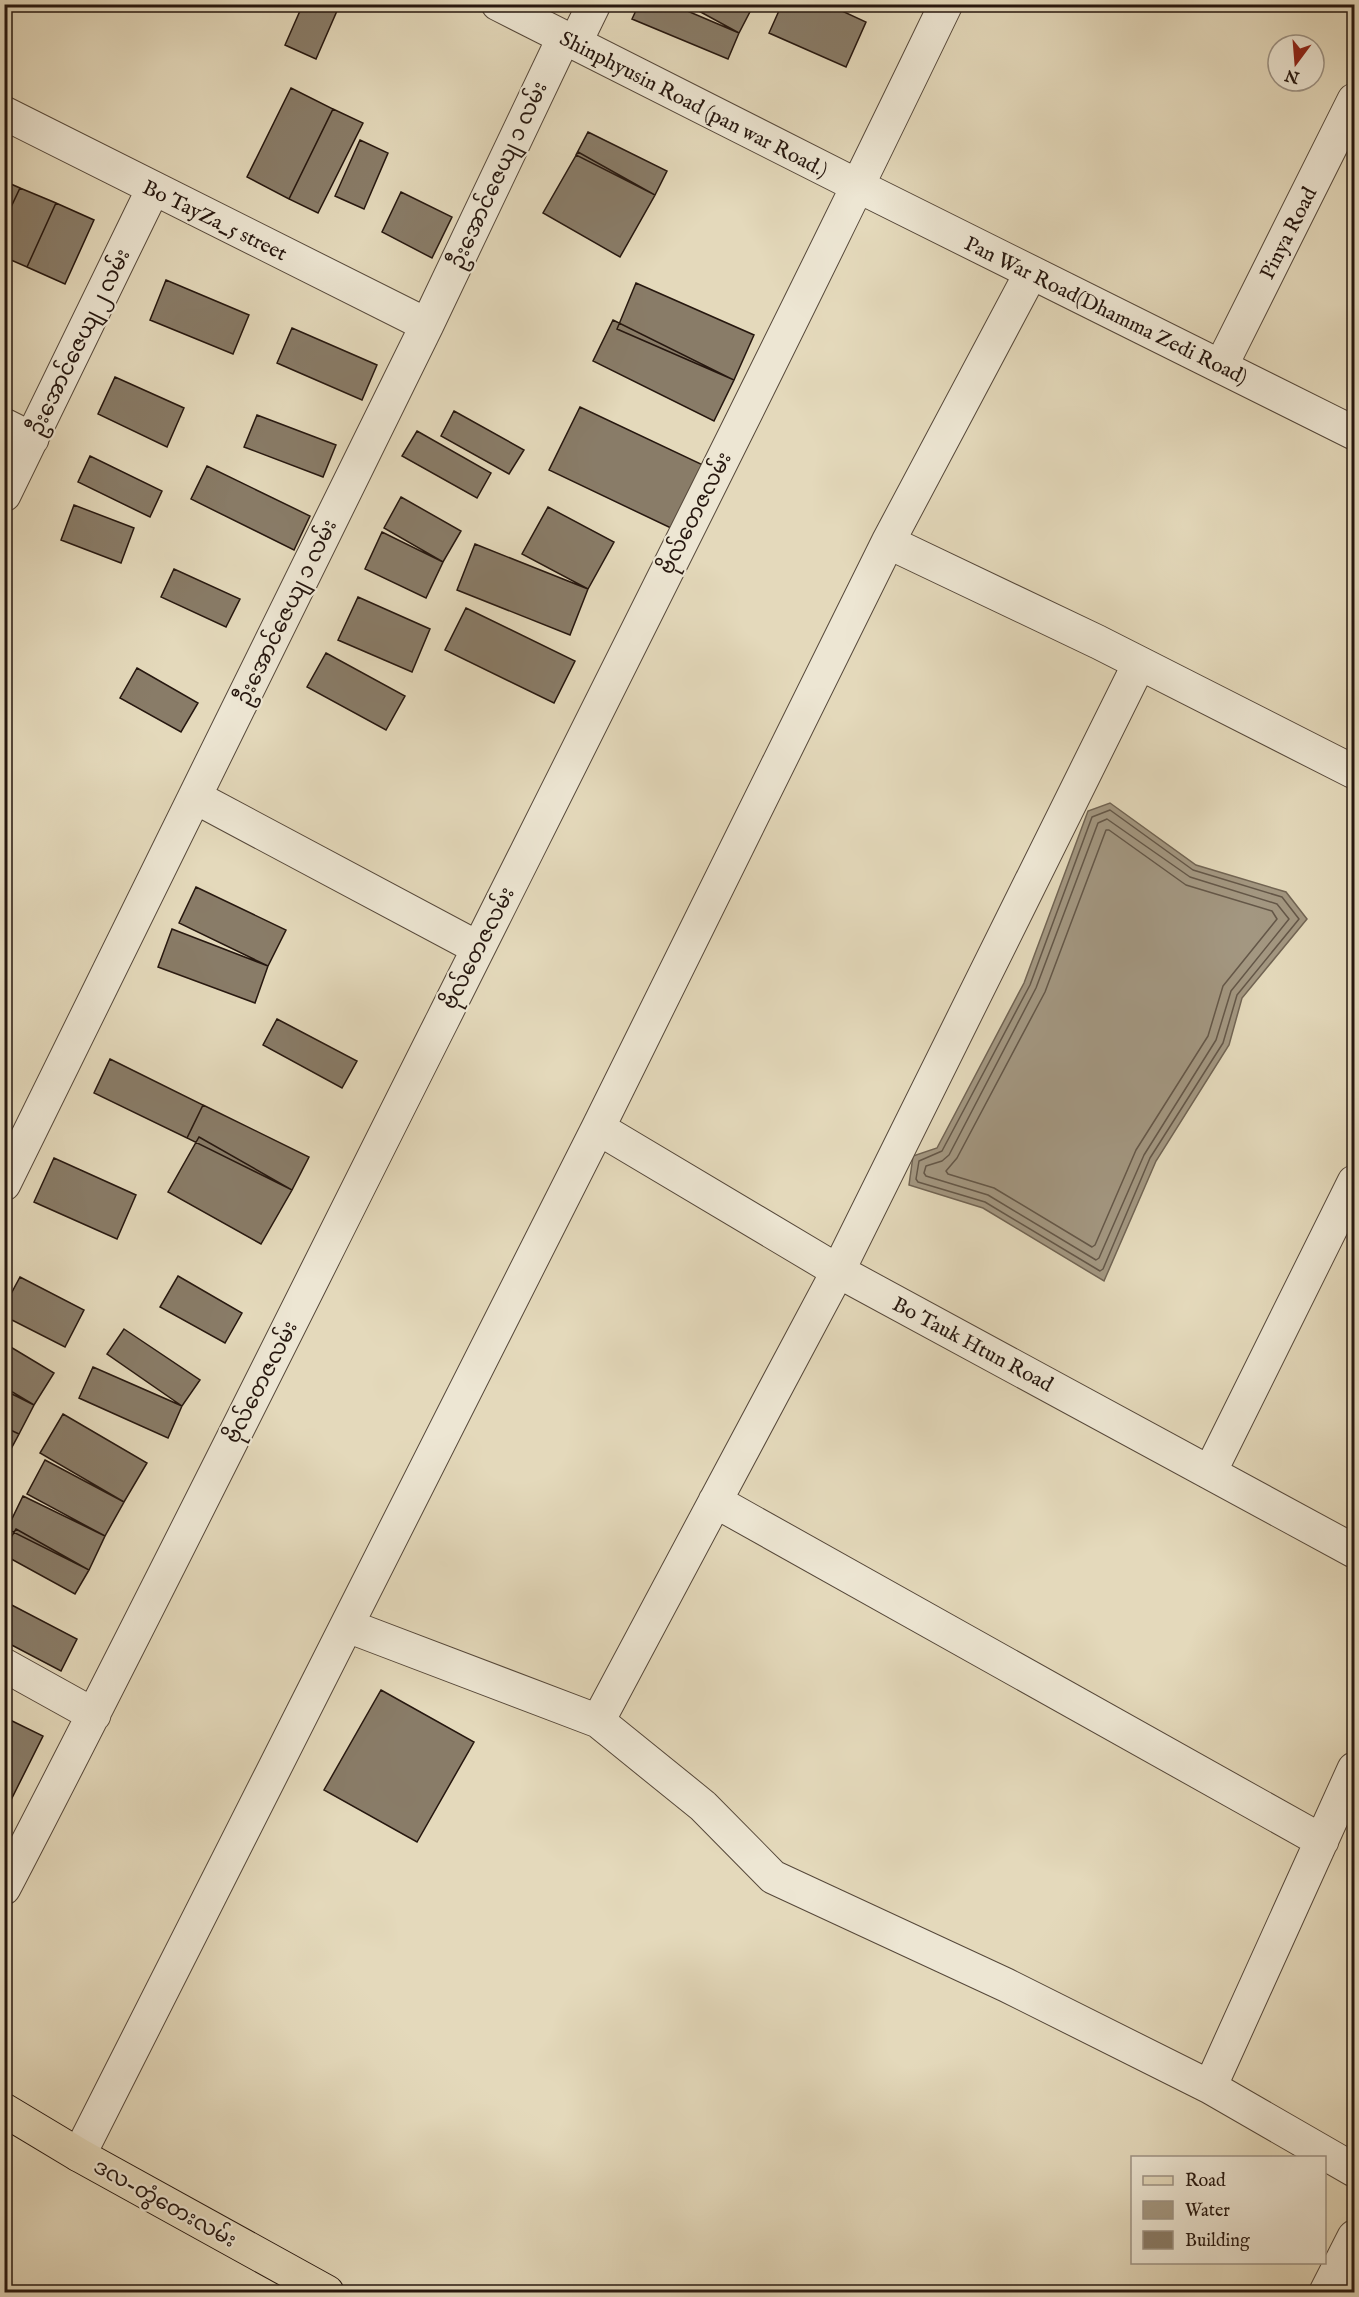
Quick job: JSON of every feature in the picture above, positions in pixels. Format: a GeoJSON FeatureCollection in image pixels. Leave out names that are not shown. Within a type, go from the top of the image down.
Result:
{"type":"FeatureCollection","features":[{"type":"Feature","properties":{"kind":"main road","name":"ဒလ-တွံတေးလမ်း"},"geometry":{"type":"LineString","coordinates":[[4,2110],[80,2155],[327,2292]]}},
{"type":"Feature","properties":{"kind":"street","name":"Shinphyusin Road (pan war Road.)"},"geometry":{"type":"LineString","coordinates":[[498,4],[858,186]]}},
{"type":"Feature","properties":{"kind":"street","name":"ဦးအောင်ဇေယျ ၁ လမ်း"},"geometry":{"type":"LineString","coordinates":[[4,1185],[569,40],[594,4]]}},
{"type":"Feature","properties":{"kind":"street","name":"ဗိုလ်တေဇလမ်း"},"geometry":{"type":"LineString","coordinates":[[4,1888],[94,1715],[478,948],[858,186],[946,4]]}},
{"type":"Feature","properties":{"kind":"street","name":"Pinya Road"},"geometry":{"type":"LineString","coordinates":[[1221,366],[1354,100]]}},
{"type":"Feature","properties":{"kind":"street","name":"Bo TayZa_5 street"},"geometry":{"type":"LineString","coordinates":[[4,113],[427,325]]}},
{"type":"Feature","properties":{"kind":"street","name":"Pan War Road(Dhamma Zedi Road)"},"geometry":{"type":"LineString","coordinates":[[858,186],[1354,433]]}},
{"type":"Feature","properties":{"kind":"street","name":"ဦးအောင်ဇေယျ ၂ လမ်း"},"geometry":{"type":"LineString","coordinates":[[4,495],[18,432],[153,189]]}},
{"type":"Feature","properties":{"kind":"street"},"geometry":{"type":"LineString","coordinates":[[80,2155],[598,1128],[888,542],[1032,273]]}},
{"type":"Feature","properties":{"kind":"street"},"geometry":{"type":"LineString","coordinates":[[888,542],[1354,772]]}},
{"type":"Feature","properties":{"kind":"street"},"geometry":{"type":"LineString","coordinates":[[598,1721],[838,1271],[1139,664]]}},
{"type":"Feature","properties":{"kind":"street"},"geometry":{"type":"LineString","coordinates":[[195,797],[478,948]]}},
{"type":"Feature","properties":{"kind":"street","name":"Bo Tauk Htun Road"},"geometry":{"type":"LineString","coordinates":[[598,1128],[838,1271],[1354,1551]]}},
{"type":"Feature","properties":{"kind":"street"},"geometry":{"type":"LineString","coordinates":[[1210,1472],[1354,1182]]}},
{"type":"Feature","properties":{"kind":"street"},"geometry":{"type":"LineString","coordinates":[[715,1501],[1322,1841]]}},
{"type":"Feature","properties":{"kind":"street"},"geometry":{"type":"LineString","coordinates":[[348,1626],[598,1721],[703,1806],[773,1877],[1006,1985],[1210,2086],[1354,2170]]}},
{"type":"Feature","properties":{"kind":"street"},"geometry":{"type":"LineString","coordinates":[[4,1665],[94,1715]]}},
{"type":"Feature","properties":{"kind":"street"},"geometry":{"type":"LineString","coordinates":[[1210,2086],[1354,1768]]}},
{"type":"Feature","properties":{"kind":"street"},"geometry":{"type":"LineString","coordinates":[[1326,2292],[1354,2237]]}},
{"type":"Feature","properties":{"kind":"water"},"geometry":{"type":"Polygon","coordinates":[[[1110,803],[1196,865],[1286,892],[1307,919],[1242,998],[1229,1045],[1156,1161],[1104,1281],[983,1208],[909,1185],[913,1156],[937,1148],[1024,983],[1088,811],[1110,803]]]}},
{"type":"Feature","properties":{"kind":"building"},"geometry":{"type":"Polygon","coordinates":[[[303,4],[340,4],[316,59],[285,45],[303,4]]]}},
{"type":"Feature","properties":{"kind":"building"},"geometry":{"type":"Polygon","coordinates":[[[639,4],[671,4],[739,33],[728,59],[632,19],[639,4]]]}},
{"type":"Feature","properties":{"kind":"building"},"geometry":{"type":"Polygon","coordinates":[[[686,4],[754,4],[739,33],[686,4]]]}},
{"type":"Feature","properties":{"kind":"building"},"geometry":{"type":"Polygon","coordinates":[[[782,4],[827,4],[866,22],[846,67],[769,33],[782,4]]]}},
{"type":"Feature","properties":{"kind":"building"},"geometry":{"type":"Polygon","coordinates":[[[291,88],[333,109],[289,199],[247,177],[291,88]]]}},
{"type":"Feature","properties":{"kind":"building"},"geometry":{"type":"Polygon","coordinates":[[[333,109],[363,123],[318,213],[289,199],[333,109]]]}},
{"type":"Feature","properties":{"kind":"building"},"geometry":{"type":"Polygon","coordinates":[[[588,132],[667,171],[655,195],[576,155],[588,132]]]}},
{"type":"Feature","properties":{"kind":"building"},"geometry":{"type":"Polygon","coordinates":[[[360,140],[388,153],[364,209],[335,196],[360,140]]]}},
{"type":"Feature","properties":{"kind":"building"},"geometry":{"type":"Polygon","coordinates":[[[578,152],[655,195],[620,257],[543,213],[578,152]]]}},
{"type":"Feature","properties":{"kind":"building"},"geometry":{"type":"Polygon","coordinates":[[[4,181],[20,188],[4,222],[4,181]]]}},
{"type":"Feature","properties":{"kind":"building"},"geometry":{"type":"Polygon","coordinates":[[[20,188],[56,203],[27,267],[4,257],[4,222],[20,188]]]}},
{"type":"Feature","properties":{"kind":"building"},"geometry":{"type":"Polygon","coordinates":[[[401,192],[452,217],[432,258],[382,232],[401,192]]]}},
{"type":"Feature","properties":{"kind":"building"},"geometry":{"type":"Polygon","coordinates":[[[56,203],[94,220],[65,284],[27,267],[56,203]]]}},
{"type":"Feature","properties":{"kind":"building"},"geometry":{"type":"Polygon","coordinates":[[[166,280],[249,315],[233,354],[150,320],[166,280]]]}},
{"type":"Feature","properties":{"kind":"building"},"geometry":{"type":"Polygon","coordinates":[[[636,283],[754,335],[734,380],[617,329],[636,283]]]}},
{"type":"Feature","properties":{"kind":"building"},"geometry":{"type":"Polygon","coordinates":[[[613,320],[734,380],[714,421],[593,361],[613,320]]]}},
{"type":"Feature","properties":{"kind":"building"},"geometry":{"type":"Polygon","coordinates":[[[292,328],[377,365],[362,400],[277,363],[292,328]]]}},
{"type":"Feature","properties":{"kind":"building"},"geometry":{"type":"Polygon","coordinates":[[[115,377],[184,408],[167,447],[98,414],[115,377]]]}},
{"type":"Feature","properties":{"kind":"building"},"geometry":{"type":"Polygon","coordinates":[[[580,407],[703,465],[673,529],[549,470],[580,407]]]}},
{"type":"Feature","properties":{"kind":"building"},"geometry":{"type":"Polygon","coordinates":[[[454,411],[524,450],[509,474],[441,436],[454,411]]]}},
{"type":"Feature","properties":{"kind":"building"},"geometry":{"type":"Polygon","coordinates":[[[257,415],[336,445],[323,477],[244,447],[257,415]]]}},
{"type":"Feature","properties":{"kind":"building"},"geometry":{"type":"Polygon","coordinates":[[[417,431],[491,473],[477,498],[402,456],[417,431]]]}},
{"type":"Feature","properties":{"kind":"building"},"geometry":{"type":"Polygon","coordinates":[[[90,456],[162,491],[150,517],[78,482],[90,456]]]}},
{"type":"Feature","properties":{"kind":"building"},"geometry":{"type":"Polygon","coordinates":[[[207,466],[310,516],[294,550],[191,499],[207,466]]]}},
{"type":"Feature","properties":{"kind":"building"},"geometry":{"type":"Polygon","coordinates":[[[401,497],[461,531],[443,562],[384,528],[401,497]]]}},
{"type":"Feature","properties":{"kind":"building"},"geometry":{"type":"Polygon","coordinates":[[[74,505],[134,528],[121,563],[61,540],[74,505]]]}},
{"type":"Feature","properties":{"kind":"building"},"geometry":{"type":"Polygon","coordinates":[[[548,507],[614,542],[588,589],[522,554],[548,507]]]}},
{"type":"Feature","properties":{"kind":"building"},"geometry":{"type":"Polygon","coordinates":[[[382,532],[443,562],[426,598],[365,569],[382,532]]]}},
{"type":"Feature","properties":{"kind":"building"},"geometry":{"type":"Polygon","coordinates":[[[475,544],[588,589],[570,635],[457,590],[475,544]]]}},
{"type":"Feature","properties":{"kind":"building"},"geometry":{"type":"Polygon","coordinates":[[[174,569],[240,599],[226,627],[161,597],[174,569]]]}},
{"type":"Feature","properties":{"kind":"building"},"geometry":{"type":"Polygon","coordinates":[[[358,597],[430,629],[412,672],[338,640],[358,597]]]}},
{"type":"Feature","properties":{"kind":"building"},"geometry":{"type":"Polygon","coordinates":[[[466,608],[575,661],[554,703],[445,650],[466,608]]]}},
{"type":"Feature","properties":{"kind":"building"},"geometry":{"type":"Polygon","coordinates":[[[326,653],[405,696],[386,730],[307,687],[326,653]]]}},
{"type":"Feature","properties":{"kind":"building"},"geometry":{"type":"Polygon","coordinates":[[[137,668],[198,703],[181,732],[120,698],[137,668]]]}},
{"type":"Feature","properties":{"kind":"building"},"geometry":{"type":"Polygon","coordinates":[[[196,887],[286,930],[268,966],[179,923],[196,887]]]}},
{"type":"Feature","properties":{"kind":"building"},"geometry":{"type":"Polygon","coordinates":[[[172,929],[268,966],[255,1003],[158,967],[172,929]]]}},
{"type":"Feature","properties":{"kind":"building"},"geometry":{"type":"Polygon","coordinates":[[[277,1019],[357,1061],[342,1088],[263,1045],[277,1019]]]}},
{"type":"Feature","properties":{"kind":"building"},"geometry":{"type":"Polygon","coordinates":[[[110,1059],[203,1105],[187,1138],[94,1093],[110,1059]]]}},
{"type":"Feature","properties":{"kind":"building"},"geometry":{"type":"Polygon","coordinates":[[[203,1105],[309,1157],[292,1190],[187,1138],[203,1105]]]}},
{"type":"Feature","properties":{"kind":"building"},"geometry":{"type":"Polygon","coordinates":[[[199,1137],[292,1190],[261,1244],[168,1192],[199,1137]]]}},
{"type":"Feature","properties":{"kind":"building"},"geometry":{"type":"Polygon","coordinates":[[[54,1158],[136,1195],[117,1239],[34,1202],[54,1158]]]}},
{"type":"Feature","properties":{"kind":"building"},"geometry":{"type":"Polygon","coordinates":[[[178,1276],[242,1313],[225,1343],[160,1307],[178,1276]]]}},
{"type":"Feature","properties":{"kind":"building"},"geometry":{"type":"Polygon","coordinates":[[[20,1277],[84,1310],[65,1347],[4,1316],[4,1307],[20,1277]]]}},
{"type":"Feature","properties":{"kind":"building"},"geometry":{"type":"Polygon","coordinates":[[[124,1329],[200,1380],[182,1406],[107,1354],[124,1329]]]}},
{"type":"Feature","properties":{"kind":"building"},"geometry":{"type":"Polygon","coordinates":[[[4,1343],[54,1373],[34,1405],[4,1387],[4,1343]]]}},
{"type":"Feature","properties":{"kind":"building"},"geometry":{"type":"Polygon","coordinates":[[[93,1367],[182,1406],[168,1438],[79,1398],[93,1367]]]}},
{"type":"Feature","properties":{"kind":"building"},"geometry":{"type":"Polygon","coordinates":[[[4,1390],[34,1405],[19,1434],[4,1427],[4,1390]]]}},
{"type":"Feature","properties":{"kind":"building"},"geometry":{"type":"Polygon","coordinates":[[[63,1414],[147,1463],[124,1502],[40,1453],[63,1414]]]}},
{"type":"Feature","properties":{"kind":"building"},"geometry":{"type":"Polygon","coordinates":[[[4,1427],[19,1434],[4,1462],[4,1427]]]}},
{"type":"Feature","properties":{"kind":"building"},"geometry":{"type":"Polygon","coordinates":[[[45,1460],[124,1502],[105,1536],[27,1494],[45,1460]]]}},
{"type":"Feature","properties":{"kind":"building"},"geometry":{"type":"Polygon","coordinates":[[[23,1496],[105,1536],[89,1570],[7,1529],[23,1496]]]}},
{"type":"Feature","properties":{"kind":"building"},"geometry":{"type":"Polygon","coordinates":[[[16,1529],[89,1570],[75,1594],[4,1555],[4,1549],[16,1529]]]}},
{"type":"Feature","properties":{"kind":"building"},"geometry":{"type":"Polygon","coordinates":[[[4,1601],[77,1639],[61,1671],[4,1641],[4,1601]]]}},
{"type":"Feature","properties":{"kind":"building"},"geometry":{"type":"Polygon","coordinates":[[[381,1690],[474,1742],[417,1842],[324,1790],[381,1690]]]}},
{"type":"Feature","properties":{"kind":"building"},"geometry":{"type":"Polygon","coordinates":[[[4,1717],[43,1736],[4,1814],[4,1717]]]}}]}
